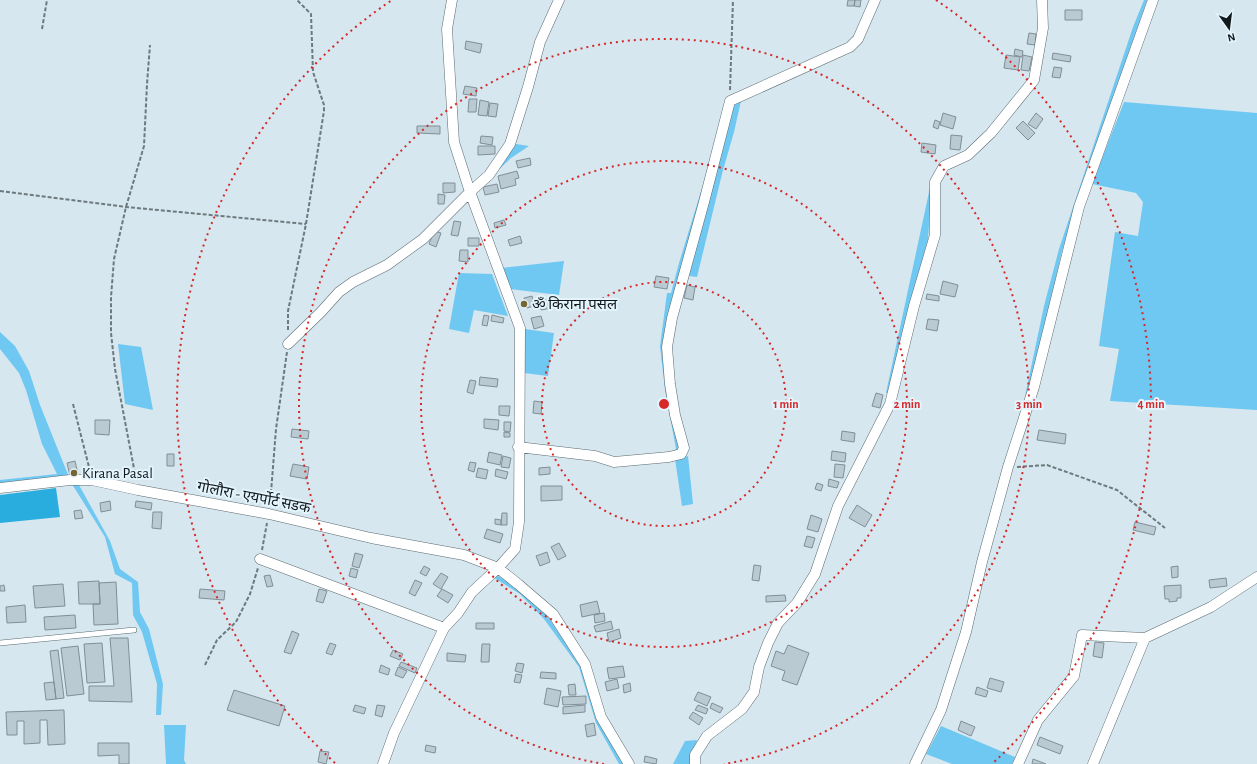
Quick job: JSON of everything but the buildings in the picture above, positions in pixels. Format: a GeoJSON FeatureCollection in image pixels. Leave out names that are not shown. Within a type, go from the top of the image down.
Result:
{"type":"FeatureCollection","features":[{"type":"Feature","properties":{"kind":"street"},"geometry":{"type":"LineString","coordinates":[[383,764],[394,732],[444,628],[458,612],[472,592],[498,568],[515,549],[518,522],[520,328],[470,192],[454,142],[447,29],[452,0]]}},
{"type":"Feature","properties":{"kind":"street"},"geometry":{"type":"LineString","coordinates":[[288,344],[321,312],[338,292],[353,282],[387,265],[423,239],[489,175],[510,144],[540,42],[559,0]]}},
{"type":"Feature","properties":{"kind":"street"},"geometry":{"type":"LineString","coordinates":[[518,447],[595,456],[614,462],[669,457],[681,454],[684,448],[675,415],[670,384],[667,347],[672,318],[730,101],[850,47],[858,39],[875,0]]}},
{"type":"Feature","properties":{"kind":"street"},"geometry":{"type":"LineString","coordinates":[[695,764],[695,755],[707,736],[742,709],[754,692],[759,667],[768,643],[778,624],[797,603],[815,574],[838,506],[890,404],[914,306],[936,236],[935,182],[944,166],[968,155],[991,133],[1034,80],[1043,28],[1042,0]]}},
{"type":"Feature","properties":{"kind":"street"},"geometry":{"type":"LineString","coordinates":[[915,764],[941,710],[966,632],[982,562],[1008,467],[1034,387],[1079,207],[1153,0]]}},
{"type":"Feature","properties":{"kind":"street","name":"गोलौरा - एयर्पोर्ट सडक"},"geometry":{"type":"LineString","coordinates":[[0,488],[70,480],[92,480],[269,514],[371,538],[464,555],[498,568],[553,614],[585,664],[601,717],[629,764]]}},
{"type":"Feature","properties":{"kind":"street"},"geometry":{"type":"LineString","coordinates":[[260,559],[444,628]]}},
{"type":"Feature","properties":{"kind":"street"},"geometry":{"type":"LineString","coordinates":[[1018,764],[1038,720],[1074,676],[1082,635],[1145,638],[1211,607],[1257,577]]}},
{"type":"Feature","properties":{"kind":"street"},"geometry":{"type":"LineString","coordinates":[[1093,764],[1145,638]]}},
{"type":"Feature","properties":{"kind":"lane"},"geometry":{"type":"LineString","coordinates":[[0,643],[134,630]]}},
{"type":"Feature","properties":{"kind":"path"},"geometry":{"type":"LineString","coordinates":[[42,29],[47,0]]}},
{"type":"Feature","properties":{"kind":"path"},"geometry":{"type":"LineString","coordinates":[[730,101],[733,0]]}},
{"type":"Feature","properties":{"kind":"path"},"geometry":{"type":"LineString","coordinates":[[138,490],[115,369],[111,333],[111,296],[114,259],[126,207],[144,146],[150,45]]}},
{"type":"Feature","properties":{"kind":"path"},"geometry":{"type":"LineString","coordinates":[[0,191],[126,207],[306,224]]}},
{"type":"Feature","properties":{"kind":"path"},"geometry":{"type":"LineString","coordinates":[[73,404],[92,480]]}},
{"type":"Feature","properties":{"kind":"path"},"geometry":{"type":"LineString","coordinates":[[1008,467],[1047,465],[1117,490],[1164,528]]}},
{"type":"Feature","properties":{"kind":"shaded area"},"geometry":{"type":"Polygon","coordinates":[[[1144,0],[1147,0],[1084,181],[1062,251],[1033,375],[1025,396],[1044,306],[1059,249],[1133,27],[1144,0]]]}},
{"type":"Feature","properties":{"kind":"shaded area"},"geometry":{"type":"Polygon","coordinates":[[[741,101],[697,277],[689,276],[731,108],[741,101]]]}},
{"type":"Feature","properties":{"kind":"shaded area"},"geometry":{"type":"Polygon","coordinates":[[[1124,102],[1257,113],[1257,410],[1110,401],[1119,349],[1099,346],[1115,232],[1138,236],[1143,202],[1136,193],[1092,184],[1124,102]]]}},
{"type":"Feature","properties":{"kind":"shaded area"},"geometry":{"type":"Polygon","coordinates":[[[516,144],[529,146],[511,158],[490,178],[516,144]]]}},
{"type":"Feature","properties":{"kind":"shaded area"},"geometry":{"type":"Polygon","coordinates":[[[932,178],[928,240],[912,296],[888,393],[886,393],[932,178]]]}},
{"type":"Feature","properties":{"kind":"shaded area"},"geometry":{"type":"Polygon","coordinates":[[[702,188],[701,201],[665,347],[681,447],[678,453],[668,454],[676,449],[665,390],[660,346],[667,293],[671,293],[702,188]]]}},
{"type":"Feature","properties":{"kind":"shaded area"},"geometry":{"type":"Polygon","coordinates":[[[564,261],[559,295],[510,289],[501,268],[564,261]]]}},
{"type":"Feature","properties":{"kind":"shaded area"},"geometry":{"type":"Polygon","coordinates":[[[459,273],[492,274],[508,316],[474,310],[469,333],[449,329],[459,273]]]}},
{"type":"Feature","properties":{"kind":"shaded area"},"geometry":{"type":"Polygon","coordinates":[[[525,329],[554,333],[548,376],[524,373],[525,329]]]}},
{"type":"Feature","properties":{"kind":"shaded area"},"geometry":{"type":"Polygon","coordinates":[[[0,332],[15,346],[29,371],[40,405],[69,477],[0,484],[0,480],[57,474],[42,444],[26,390],[19,373],[0,349],[0,332]]]}},
{"type":"Feature","properties":{"kind":"shaded area"},"geometry":{"type":"Polygon","coordinates":[[[118,344],[141,347],[153,410],[125,404],[118,344]]]}},
{"type":"Feature","properties":{"kind":"shaded area"},"geometry":{"type":"Polygon","coordinates":[[[688,456],[693,504],[682,506],[675,459],[688,456]]]}},
{"type":"Feature","properties":{"kind":"shaded area"},"geometry":{"type":"Polygon","coordinates":[[[72,484],[79,485],[110,541],[120,569],[138,582],[140,612],[149,629],[163,684],[161,715],[156,715],[157,684],[142,632],[133,615],[132,583],[115,574],[105,537],[72,484]]]}},
{"type":"Feature","properties":{"kind":"shaded area"},"geometry":{"type":"Polygon","coordinates":[[[56,488],[60,517],[0,523],[0,495],[56,488]]]}},
{"type":"Feature","properties":{"kind":"shaded area"},"geometry":{"type":"Polygon","coordinates":[[[497,575],[524,593],[548,617],[581,666],[623,764],[619,764],[596,723],[579,667],[544,619],[520,594],[493,577],[497,575]]]}},
{"type":"Feature","properties":{"kind":"shaded area"},"geometry":{"type":"Polygon","coordinates":[[[164,725],[186,725],[184,760],[186,764],[166,764],[164,725]]]}},
{"type":"Feature","properties":{"kind":"shaded area"},"geometry":{"type":"Polygon","coordinates":[[[941,726],[1015,757],[1012,764],[952,764],[926,754],[941,726]]]}},
{"type":"Feature","properties":{"kind":"shaded area"},"geometry":{"type":"Polygon","coordinates":[[[697,740],[690,764],[673,764],[685,741],[697,740]]]}},
{"type":"Feature","properties":{"kind":"place","name":"ॐ किराना पसल"},"geometry":{"type":"Point","coordinates":[524,304]}},
{"type":"Feature","properties":{"kind":"place","name":"Kirana Pasal"},"geometry":{"type":"Point","coordinates":[74,473]}}]}
